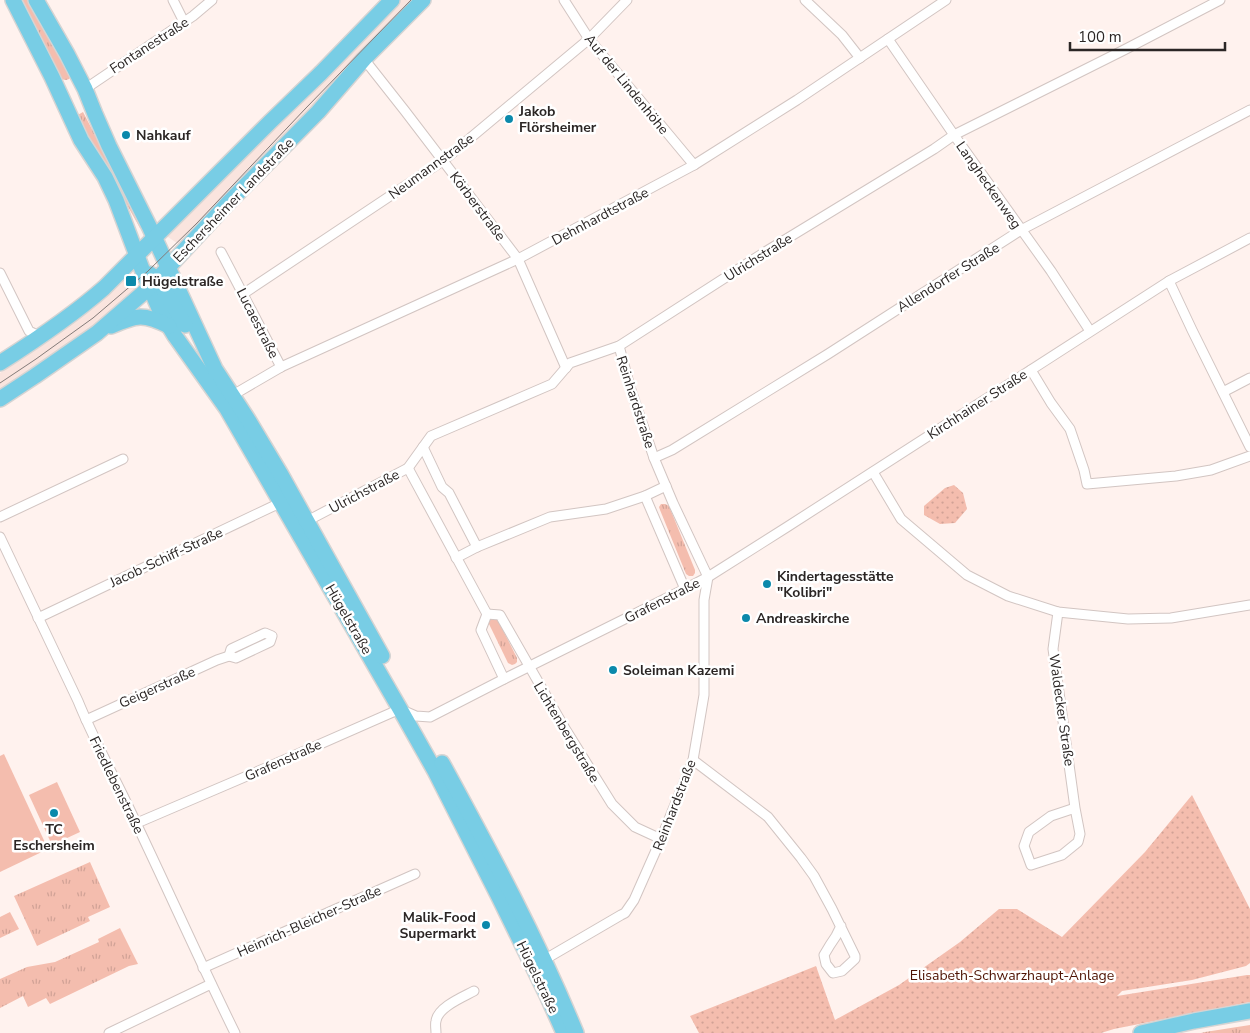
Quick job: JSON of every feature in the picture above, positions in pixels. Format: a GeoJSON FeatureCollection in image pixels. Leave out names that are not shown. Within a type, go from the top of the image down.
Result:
{"type":"FeatureCollection","features":[{"type":"Feature","properties":{"kind":"main road","name":"Hügelstraße"},"geometry":{"type":"LineString","coordinates":[[13,0],[81,140],[105,177],[116,200],[140,263],[153,283],[155,300],[168,326],[227,409],[287,499],[307,521],[486,843],[576,1033]]}},
{"type":"Feature","properties":{"kind":"main road","name":"Hügelstraße"},"geometry":{"type":"LineString","coordinates":[[36,0],[85,89],[94,114],[215,369],[248,418],[287,499],[400,708],[420,723],[435,771],[517,934],[564,1033]]}},
{"type":"Feature","properties":{"kind":"main road","name":"Eschersheimer Landstraße"},"geometry":{"type":"LineString","coordinates":[[0,363],[83,306],[125,268],[140,263],[154,242],[392,0]]}},
{"type":"Feature","properties":{"kind":"main road","name":"Eschersheimer Landstraße"},"geometry":{"type":"LineString","coordinates":[[0,399],[97,333],[153,283],[227,204],[318,112],[364,59],[423,0]]}},
{"type":"Feature","properties":{"kind":"main road"},"geometry":{"type":"LineString","coordinates":[[52,77],[66,90],[75,92],[85,89]]}},
{"type":"Feature","properties":{"kind":"main road"},"geometry":{"type":"LineString","coordinates":[[69,116],[75,106],[82,104],[87,106],[94,114]]}},
{"type":"Feature","properties":{"kind":"main road"},"geometry":{"type":"LineString","coordinates":[[116,200],[141,236],[172,249],[186,248]]}},
{"type":"Feature","properties":{"kind":"main road"},"geometry":{"type":"LineString","coordinates":[[153,283],[215,369]]}},
{"type":"Feature","properties":{"kind":"main road"},"geometry":{"type":"LineString","coordinates":[[97,333],[129,318],[140,316],[157,320],[168,326]]}},
{"type":"Feature","properties":{"kind":"main road"},"geometry":{"type":"LineString","coordinates":[[517,934],[533,953],[542,959]]}},
{"type":"Feature","properties":{"kind":"main road"},"geometry":{"type":"LineString","coordinates":[[1141,1033],[1250,1011]]}},
{"type":"Feature","properties":{"kind":"street"},"geometry":{"type":"LineString","coordinates":[[173,0],[184,22]]}},
{"type":"Feature","properties":{"kind":"street","name":"Fontanestraße"},"geometry":{"type":"LineString","coordinates":[[85,89],[193,16],[212,0]]}},
{"type":"Feature","properties":{"kind":"street","name":"Auf der Lindenhöhe"},"geometry":{"type":"LineString","coordinates":[[564,0],[589,39],[694,166]]}},
{"type":"Feature","properties":{"kind":"street","name":"Neumannstraße"},"geometry":{"type":"LineString","coordinates":[[243,294],[444,160],[589,39],[627,0]]}},
{"type":"Feature","properties":{"kind":"street"},"geometry":{"type":"LineString","coordinates":[[805,0],[842,36],[860,58]]}},
{"type":"Feature","properties":{"kind":"street","name":"Dehnhardtstraße"},"geometry":{"type":"LineString","coordinates":[[232,395],[281,367],[518,259],[694,166],[797,100],[946,0]]}},
{"type":"Feature","properties":{"kind":"street","name":"Ulrichstraße"},"geometry":{"type":"LineString","coordinates":[[307,521],[408,468],[431,436],[552,384],[570,363],[619,346],[954,135],[1220,0]]}},
{"type":"Feature","properties":{"kind":"street","name":"Langheckenweg"},"geometry":{"type":"LineString","coordinates":[[888,39],[1021,230],[1052,271],[1090,331]]}},
{"type":"Feature","properties":{"kind":"street","name":"Körberstraße"},"geometry":{"type":"LineString","coordinates":[[364,59],[444,160],[518,259],[566,368]]}},
{"type":"Feature","properties":{"kind":"street","name":"Allendorfer Straße"},"geometry":{"type":"LineString","coordinates":[[654,458],[672,450],[828,354],[1021,230],[1250,110]]}},
{"type":"Feature","properties":{"kind":"street","name":"Kirchhainer Straße"},"geometry":{"type":"LineString","coordinates":[[708,577],[1169,281],[1250,238]]}},
{"type":"Feature","properties":{"kind":"street","name":"Lucaestraße"},"geometry":{"type":"LineString","coordinates":[[221,252],[281,367]]}},
{"type":"Feature","properties":{"kind":"street"},"geometry":{"type":"LineString","coordinates":[[0,273],[29,331],[41,336]]}},
{"type":"Feature","properties":{"kind":"street"},"geometry":{"type":"LineString","coordinates":[[1169,281],[1250,447]]}},
{"type":"Feature","properties":{"kind":"street","name":"Reinhardstraße"},"geometry":{"type":"LineString","coordinates":[[542,959],[549,957],[625,913],[634,900],[662,839],[693,760],[704,695],[704,600],[708,577],[654,458],[630,387],[619,346]]}},
{"type":"Feature","properties":{"kind":"street"},"geometry":{"type":"LineString","coordinates":[[1031,370],[1051,403],[1070,429],[1087,484],[1176,476],[1211,470],[1250,456]]}},
{"type":"Feature","properties":{"kind":"street"},"geometry":{"type":"LineString","coordinates":[[1223,392],[1250,378]]}},
{"type":"Feature","properties":{"kind":"street"},"geometry":{"type":"LineString","coordinates":[[423,447],[442,487],[449,493],[477,546]]}},
{"type":"Feature","properties":{"kind":"street"},"geometry":{"type":"LineString","coordinates":[[0,517],[123,459]]}},
{"type":"Feature","properties":{"kind":"street","name":"Lichtenbergstraße"},"geometry":{"type":"LineString","coordinates":[[408,468],[487,614],[500,615],[586,765],[612,804],[635,828],[662,839]]}},
{"type":"Feature","properties":{"kind":"street"},"geometry":{"type":"LineString","coordinates":[[873,472],[901,519],[967,574],[1008,596],[1058,612],[1128,618],[1171,618],[1250,605]]}},
{"type":"Feature","properties":{"kind":"street"},"geometry":{"type":"LineString","coordinates":[[456,558],[477,546],[550,517],[606,509],[645,496],[666,486]]}},
{"type":"Feature","properties":{"kind":"street"},"geometry":{"type":"LineString","coordinates":[[645,496],[685,589]]}},
{"type":"Feature","properties":{"kind":"street","name":"Jacob-Schiff-Straße"},"geometry":{"type":"LineString","coordinates":[[38,618],[287,499]]}},
{"type":"Feature","properties":{"kind":"street","name":"Friedlebenstraße"},"geometry":{"type":"LineString","coordinates":[[0,537],[235,1033]]}},
{"type":"Feature","properties":{"kind":"street","name":"Grafenstraße"},"geometry":{"type":"LineString","coordinates":[[420,723],[708,577]]}},
{"type":"Feature","properties":{"kind":"street","name":"Waldecker Straße"},"geometry":{"type":"LineString","coordinates":[[1058,612],[1053,649],[1080,834],[1078,842],[1062,856],[1031,865],[1024,846],[1030,832],[1051,816],[1075,808]]}},
{"type":"Feature","properties":{"kind":"street"},"geometry":{"type":"LineString","coordinates":[[487,614],[481,630],[504,679]]}},
{"type":"Feature","properties":{"kind":"street","name":"Geigerstraße"},"geometry":{"type":"LineString","coordinates":[[86,720],[229,656]]}},
{"type":"Feature","properties":{"kind":"street","name":"Grafenstraße"},"geometry":{"type":"LineString","coordinates":[[137,824],[268,768],[400,708]]}},
{"type":"Feature","properties":{"kind":"street"},"geometry":{"type":"LineString","coordinates":[[693,760],[768,816],[814,876],[841,926],[855,959],[842,971],[833,973],[826,964],[824,955],[841,926]]}},
{"type":"Feature","properties":{"kind":"street","name":"Heinrich-Bleicher-Straße"},"geometry":{"type":"LineString","coordinates":[[203,968],[415,874]]}},
{"type":"Feature","properties":{"kind":"street"},"geometry":{"type":"LineString","coordinates":[[109,1033],[211,984]]}},
{"type":"Feature","properties":{"kind":"street"},"geometry":{"type":"LineString","coordinates":[[436,1033],[438,1014],[447,1006],[474,991]]}},
{"type":"Feature","properties":{"kind":"shaded area"},"geometry":{"type":"Polygon","coordinates":[[[397,0],[415,0],[180,245],[165,235],[291,111],[293,112],[397,0]]]}},
{"type":"Feature","properties":{"kind":"shaded area"},"geometry":{"type":"Polygon","coordinates":[[[125,279],[136,290],[98,323],[44,362],[0,390],[0,373],[87,313],[125,279]]]}},
{"type":"Feature","properties":{"kind":"green space"},"geometry":{"type":"Polygon","coordinates":[[[18,0],[33,0],[71,77],[67,80],[60,77],[18,0]]]}},
{"type":"Feature","properties":{"kind":"green space"},"geometry":{"type":"Polygon","coordinates":[[[83,112],[143,226],[140,228],[76,116],[83,112]]]}},
{"type":"Feature","properties":{"kind":"green space"},"geometry":{"type":"Polygon","coordinates":[[[954,485],[963,493],[967,509],[955,523],[940,524],[924,515],[924,506],[945,488],[954,485]]]}},
{"type":"Feature","properties":{"kind":"green space"},"geometry":{"type":"Polygon","coordinates":[[[661,504],[669,506],[695,570],[693,576],[686,574],[660,510],[661,504]]]}},
{"type":"Feature","properties":{"kind":"green space"},"geometry":{"type":"Polygon","coordinates":[[[491,618],[498,620],[517,658],[515,664],[508,663],[489,624],[491,618]]]}},
{"type":"Feature","properties":{"kind":"green space"},"geometry":{"type":"Polygon","coordinates":[[[4,754],[48,849],[0,872],[0,756],[4,754]]]}},
{"type":"Feature","properties":{"kind":"green space","name":"TC Eschersheim"},"geometry":{"type":"Polygon","coordinates":[[[57,782],[80,832],[52,845],[29,795],[57,782]]]}},
{"type":"Feature","properties":{"kind":"green space","name":"Elisabeth-Schwarzhaupt-Anlage"},"geometry":{"type":"Polygon","coordinates":[[[1192,795],[1250,909],[1250,963],[1246,966],[1192,980],[1122,991],[1117,996],[1250,975],[1250,1002],[1101,1033],[699,1033],[690,1016],[816,966],[835,1020],[899,985],[960,942],[999,909],[1017,909],[1062,937],[1145,852],[1192,795]]]}},
{"type":"Feature","properties":{"kind":"green space"},"geometry":{"type":"Polygon","coordinates":[[[90,862],[110,907],[88,917],[90,921],[37,946],[14,896],[90,862]]]}},
{"type":"Feature","properties":{"kind":"green space"},"geometry":{"type":"Polygon","coordinates":[[[10,912],[19,929],[0,938],[0,917],[10,912]]]}},
{"type":"Feature","properties":{"kind":"green space"},"geometry":{"type":"Polygon","coordinates":[[[120,928],[138,964],[129,966],[50,1004],[46,998],[28,1007],[23,996],[0,1008],[0,979],[27,967],[55,962],[99,942],[98,939],[120,928]]]}},
{"type":"Feature","properties":{"kind":"green space"},"geometry":{"type":"Polygon","coordinates":[[[1250,1025],[1250,1033],[1201,1033],[1205,1032],[1250,1025]]]}},
{"type":"Feature","properties":{"kind":"tram line"},"geometry":{"type":"LineString","coordinates":[[0,383],[93,318],[147,272],[197,223],[411,0]]}},
{"type":"Feature","properties":{"kind":"place","name":"Jakob Flörsheimer"},"geometry":{"type":"Point","coordinates":[509,119]}},
{"type":"Feature","properties":{"kind":"place","name":"Nahkauf"},"geometry":{"type":"Point","coordinates":[126,135]}},
{"type":"Feature","properties":{"kind":"place","name":"Hügelstraße"},"geometry":{"type":"Point","coordinates":[131,281]}},
{"type":"Feature","properties":{"kind":"place","name":"Kindertagesstätte \"Kolibri\""},"geometry":{"type":"Point","coordinates":[767,584]}},
{"type":"Feature","properties":{"kind":"place","name":"Andreaskirche"},"geometry":{"type":"Point","coordinates":[746,618]}},
{"type":"Feature","properties":{"kind":"place","name":"Soleiman Kazemi"},"geometry":{"type":"Point","coordinates":[613,670]}},
{"type":"Feature","properties":{"kind":"place","name":"TC Eschersheim"},"geometry":{"type":"Point","coordinates":[54,813]}},
{"type":"Feature","properties":{"kind":"place","name":"Malik-Food Supermarkt"},"geometry":{"type":"Point","coordinates":[486,925]}}]}
